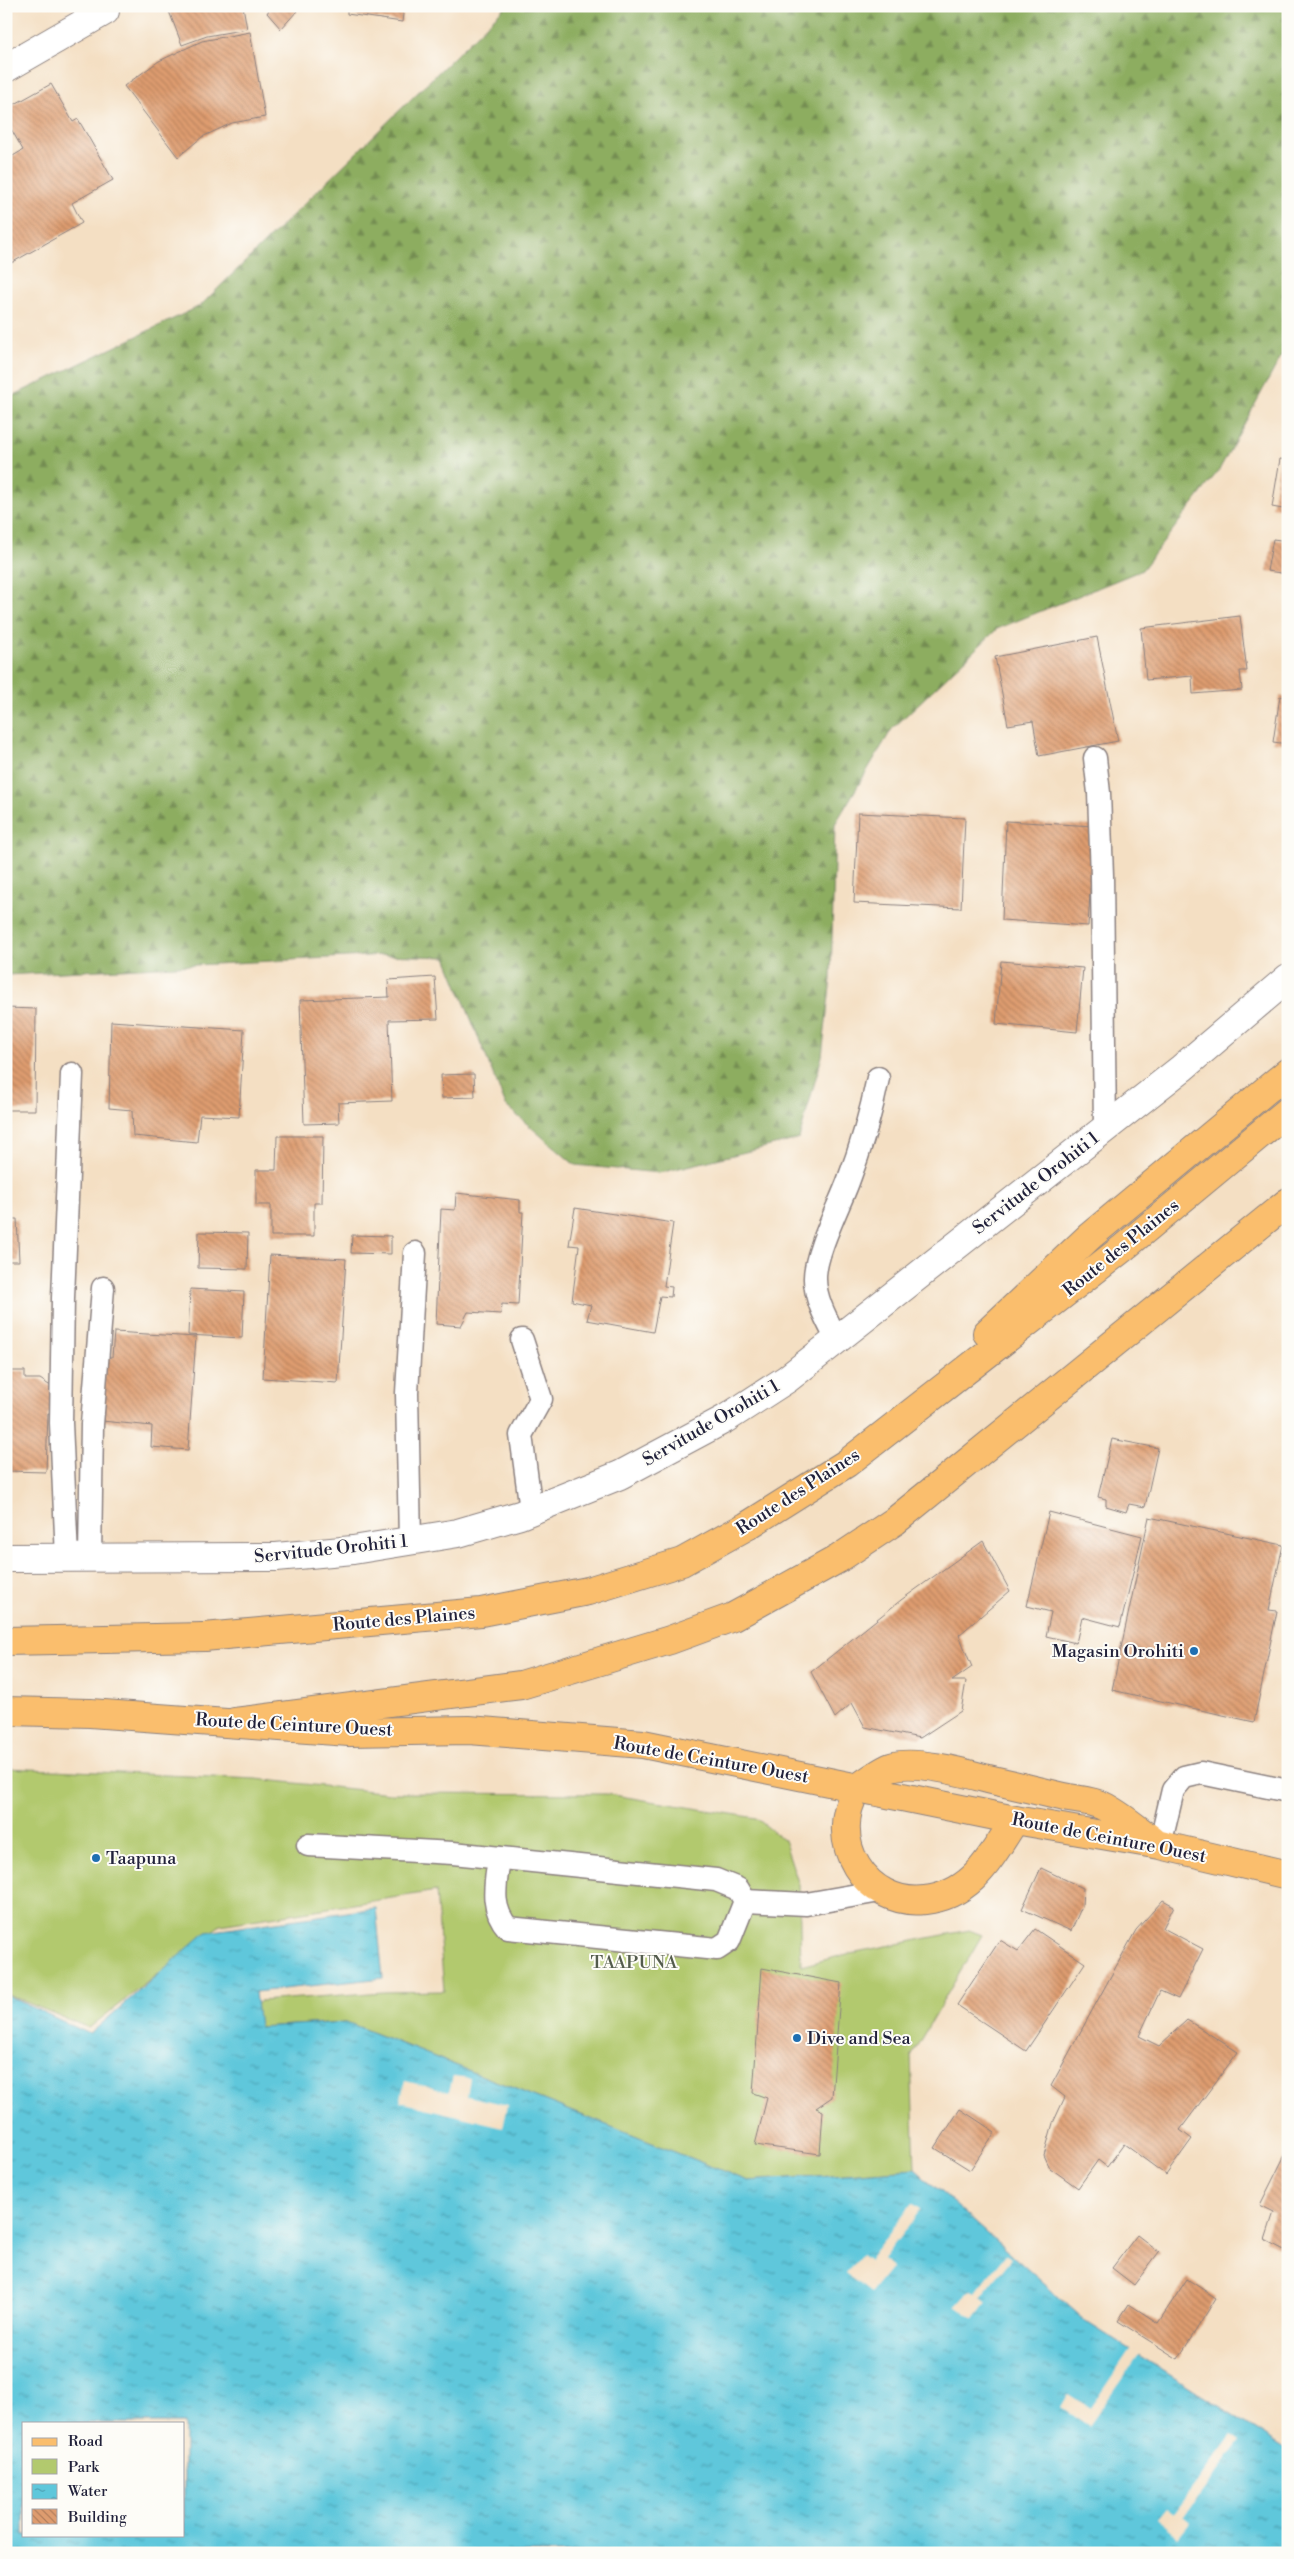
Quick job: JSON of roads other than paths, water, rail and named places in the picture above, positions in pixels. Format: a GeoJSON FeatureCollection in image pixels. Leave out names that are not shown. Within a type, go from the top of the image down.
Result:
{"type":"FeatureCollection","features":[{"type":"Feature","properties":{"kind":"main road"},"geometry":{"type":"LineString","coordinates":[[827,1475],[985,1336],[1090,1236],[1288,1072]]}},
{"type":"Feature","properties":{"kind":"main road","name":"Route des Plaines"},"geometry":{"type":"LineString","coordinates":[[6,1641],[204,1637],[482,1612],[588,1591],[682,1562],[747,1526],[847,1463],[1122,1248],[1288,1111]]}},
{"type":"Feature","properties":{"kind":"main road"},"geometry":{"type":"LineString","coordinates":[[235,1722],[521,1685],[670,1640],[733,1617],[838,1559],[895,1521],[1288,1202]]}},
{"type":"Feature","properties":{"kind":"main road","name":"Route de Ceinture Ouest"},"geometry":{"type":"LineString","coordinates":[[6,1711],[90,1713],[235,1722],[349,1732],[469,1730],[643,1744],[1015,1820],[1160,1846],[1288,1875]]}},
{"type":"Feature","properties":{"kind":"main road"},"geometry":{"type":"LineString","coordinates":[[1015,1820],[972,1878],[954,1892],[935,1899],[912,1901],[896,1898],[880,1891],[867,1882],[857,1869],[847,1847],[846,1816],[857,1788],[892,1767],[933,1766],[1102,1806],[1160,1846]]}},
{"type":"Feature","properties":{"kind":"street"},"geometry":{"type":"LineString","coordinates":[[6,68],[105,11]]}},
{"type":"Feature","properties":{"kind":"street","name":"Servitude Orohiti 1"},"geometry":{"type":"LineString","coordinates":[[6,1558],[276,1557],[353,1550],[458,1533],[531,1510],[620,1475],[725,1419],[787,1379],[1182,1068],[1288,978]]}},
{"type":"Feature","properties":{"kind":"lane"},"geometry":{"type":"LineString","coordinates":[[1094,758],[1099,793],[1102,876],[1105,1129]]}},
{"type":"Feature","properties":{"kind":"lane"},"geometry":{"type":"LineString","coordinates":[[72,1074],[63,1298],[61,1423],[78,1558]]}},
{"type":"Feature","properties":{"kind":"lane"},"geometry":{"type":"LineString","coordinates":[[837,1340],[819,1299],[815,1280],[816,1264],[849,1179],[871,1112],[878,1078]]}},
{"type":"Feature","properties":{"kind":"lane"},"geometry":{"type":"LineString","coordinates":[[410,1541],[407,1393],[415,1253]]}},
{"type":"Feature","properties":{"kind":"lane"},"geometry":{"type":"LineString","coordinates":[[78,1558],[92,1424],[103,1288]]}},
{"type":"Feature","properties":{"kind":"lane"},"geometry":{"type":"LineString","coordinates":[[522,1340],[541,1400],[521,1435],[531,1510]]}},
{"type":"Feature","properties":{"kind":"lane"},"geometry":{"type":"LineString","coordinates":[[1160,1846],[1173,1790],[1184,1777],[1201,1773],[1288,1791]]}},
{"type":"Feature","properties":{"kind":"lane"},"geometry":{"type":"LineString","coordinates":[[308,1845],[499,1858],[716,1880],[738,1889],[745,1901]]}},
{"type":"Feature","properties":{"kind":"lane"},"geometry":{"type":"LineString","coordinates":[[499,1858],[494,1899],[498,1917],[508,1928],[717,1948],[729,1941],[745,1901]]}},
{"type":"Feature","properties":{"kind":"lane"},"geometry":{"type":"LineString","coordinates":[[745,1901],[806,1904],[880,1891]]}},
{"type":"Feature","properties":{"kind":"water"},"geometry":{"type":"Polygon","coordinates":[[[376,1908],[383,1978],[255,1992],[259,2027],[346,2022],[748,2181],[915,2169],[1088,2323],[1288,2450],[1288,2553],[6,2553],[6,1995],[90,2034],[206,1932],[376,1908]]]}},
{"type":"Feature","properties":{"kind":"place","name":"Magasin Orohiti"},"geometry":{"type":"Point","coordinates":[1194,1651]}},
{"type":"Feature","properties":{"kind":"place","name":"Taapuna"},"geometry":{"type":"Point","coordinates":[96,1858]}},
{"type":"Feature","properties":{"kind":"place","name":"Dive and Sea"},"geometry":{"type":"Point","coordinates":[797,2038]}},
{"type":"Feature","properties":{"kind":"park label","name":"TAAPUNA"},"geometry":{"type":"Point","coordinates":[634,1962]}}]}
